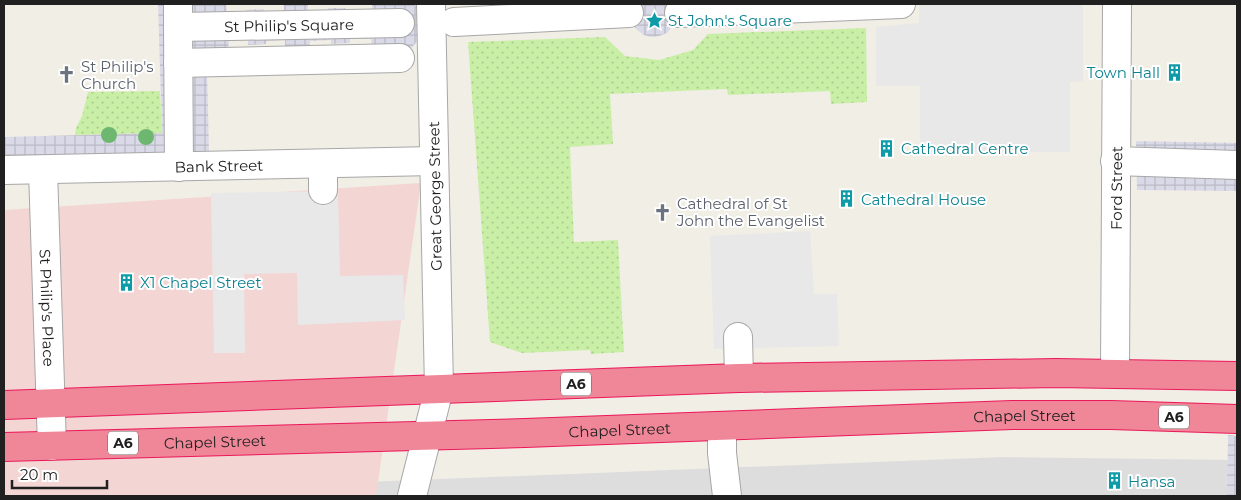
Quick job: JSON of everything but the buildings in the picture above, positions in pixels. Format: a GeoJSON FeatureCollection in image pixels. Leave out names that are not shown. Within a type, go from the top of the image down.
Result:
{"type":"FeatureCollection","features":[{"type":"Feature","properties":{"kind":"highway","name":"A6"},"geometry":{"type":"LineString","coordinates":[[4,405],[739,378],[1115,373],[1237,376]]}},
{"type":"Feature","properties":{"kind":"highway","name":"Chapel Street"},"geometry":{"type":"LineString","coordinates":[[4,447],[428,436],[1012,415],[1111,415],[1237,419]]}},
{"type":"Feature","properties":{"kind":"street","name":"Great George Street"},"geometry":{"type":"LineString","coordinates":[[412,496],[439,389],[431,4]]}},
{"type":"Feature","properties":{"kind":"street"},"geometry":{"type":"LineString","coordinates":[[679,13],[901,4]]}},
{"type":"Feature","properties":{"kind":"street","name":"Ford Street"},"geometry":{"type":"LineString","coordinates":[[1115,373],[1117,4]]}},
{"type":"Feature","properties":{"kind":"street"},"geometry":{"type":"LineString","coordinates":[[454,22],[629,13]]}},
{"type":"Feature","properties":{"kind":"street","name":"St Philip's Square"},"geometry":{"type":"LineString","coordinates":[[178,167],[178,15],[400,24]]}},
{"type":"Feature","properties":{"kind":"street"},"geometry":{"type":"LineString","coordinates":[[178,63],[400,58]]}},
{"type":"Feature","properties":{"kind":"street","name":"Bank Street"},"geometry":{"type":"LineString","coordinates":[[4,170],[178,167],[323,177],[434,161]]}},
{"type":"Feature","properties":{"kind":"street"},"geometry":{"type":"LineString","coordinates":[[1115,161],[1237,165]]}},
{"type":"Feature","properties":{"kind":"street","name":"St Philip's Place"},"geometry":{"type":"LineString","coordinates":[[43,170],[52,446]]}},
{"type":"Feature","properties":{"kind":"street"},"geometry":{"type":"LineString","coordinates":[[738,337],[739,378]]}},
{"type":"Feature","properties":{"kind":"street"},"geometry":{"type":"LineString","coordinates":[[722,426],[722,454],[727,496]]}},
{"type":"Feature","properties":{"kind":"shaded area"},"geometry":{"type":"Polygon","coordinates":[[[158,4],[226,4],[227,13],[246,13],[246,10],[264,9],[264,13],[284,13],[284,4],[308,4],[308,11],[328,11],[328,8],[345,8],[346,11],[372,11],[372,4],[413,4],[418,7],[420,38],[407,53],[207,71],[209,152],[54,161],[40,155],[4,155],[4,137],[162,133],[158,4]],[[350,39],[350,43],[331,44],[331,40],[310,41],[309,51],[372,50],[371,39],[350,39]],[[229,40],[228,54],[285,53],[285,40],[266,41],[266,44],[248,45],[248,40],[229,40]]]}},
{"type":"Feature","properties":{"kind":"shaded area","name":"St John's Square"},"geometry":{"type":"Polygon","coordinates":[[[631,4],[677,4],[677,21],[667,33],[651,37],[644,35],[632,24],[631,4]]]}},
{"type":"Feature","properties":{"kind":"shaded area"},"geometry":{"type":"Polygon","coordinates":[[[1083,4],[1083,81],[1070,82],[1070,152],[920,153],[920,86],[876,86],[876,27],[919,23],[919,5],[1083,4]]]}},
{"type":"Feature","properties":{"kind":"shaded area"},"geometry":{"type":"Polygon","coordinates":[[[1136,141],[1237,143],[1237,191],[1137,190],[1136,141]]]}},
{"type":"Feature","properties":{"kind":"shaded area"},"geometry":{"type":"Polygon","coordinates":[[[421,183],[376,496],[4,496],[4,210],[421,183]]]}},
{"type":"Feature","properties":{"kind":"shaded area"},"geometry":{"type":"Polygon","coordinates":[[[338,191],[340,276],[403,275],[405,320],[298,325],[297,273],[244,274],[245,353],[214,353],[211,193],[338,191]]]}},
{"type":"Feature","properties":{"kind":"shaded area"},"geometry":{"type":"Polygon","coordinates":[[[810,231],[814,294],[837,294],[839,346],[714,349],[710,236],[810,231]]]}},
{"type":"Feature","properties":{"kind":"shaded area"},"geometry":{"type":"Polygon","coordinates":[[[1228,435],[1237,436],[1237,496],[1227,496],[1228,435]]]}},
{"type":"Feature","properties":{"kind":"shaded area"},"geometry":{"type":"Polygon","coordinates":[[[1003,457],[1234,460],[1233,496],[4,496],[4,483],[339,483],[1003,457]]]}},
{"type":"Feature","properties":{"kind":"green space"},"geometry":{"type":"Polygon","coordinates":[[[866,28],[867,102],[831,104],[830,91],[728,95],[727,89],[610,94],[613,144],[570,147],[574,242],[618,240],[624,352],[591,354],[590,350],[522,353],[490,342],[468,42],[605,37],[625,56],[659,60],[693,50],[708,34],[866,28]]]}},
{"type":"Feature","properties":{"kind":"green space"},"geometry":{"type":"Polygon","coordinates":[[[160,91],[162,133],[75,135],[88,92],[160,91]]]}},
{"type":"Feature","properties":{"kind":"place","name":"St John's Square"},"geometry":{"type":"Point","coordinates":[654,20]}},
{"type":"Feature","properties":{"kind":"place","name":"Town Hall"},"geometry":{"type":"Point","coordinates":[1174,72]}},
{"type":"Feature","properties":{"kind":"place","name":"St Philip's Church"},"geometry":{"type":"Point","coordinates":[67,75]}},
{"type":"Feature","properties":{"kind":"place","name":"Cathedral Centre"},"geometry":{"type":"Point","coordinates":[887,148]}},
{"type":"Feature","properties":{"kind":"place","name":"Cathedral House"},"geometry":{"type":"Point","coordinates":[847,199]}},
{"type":"Feature","properties":{"kind":"place","name":"Cathedral of St John the Evangelist"},"geometry":{"type":"Point","coordinates":[663,212]}},
{"type":"Feature","properties":{"kind":"place","name":"X1 Chapel Street"},"geometry":{"type":"Point","coordinates":[126,282]}},
{"type":"Feature","properties":{"kind":"place","name":"Hansa"},"geometry":{"type":"Point","coordinates":[1114,481]}}]}
